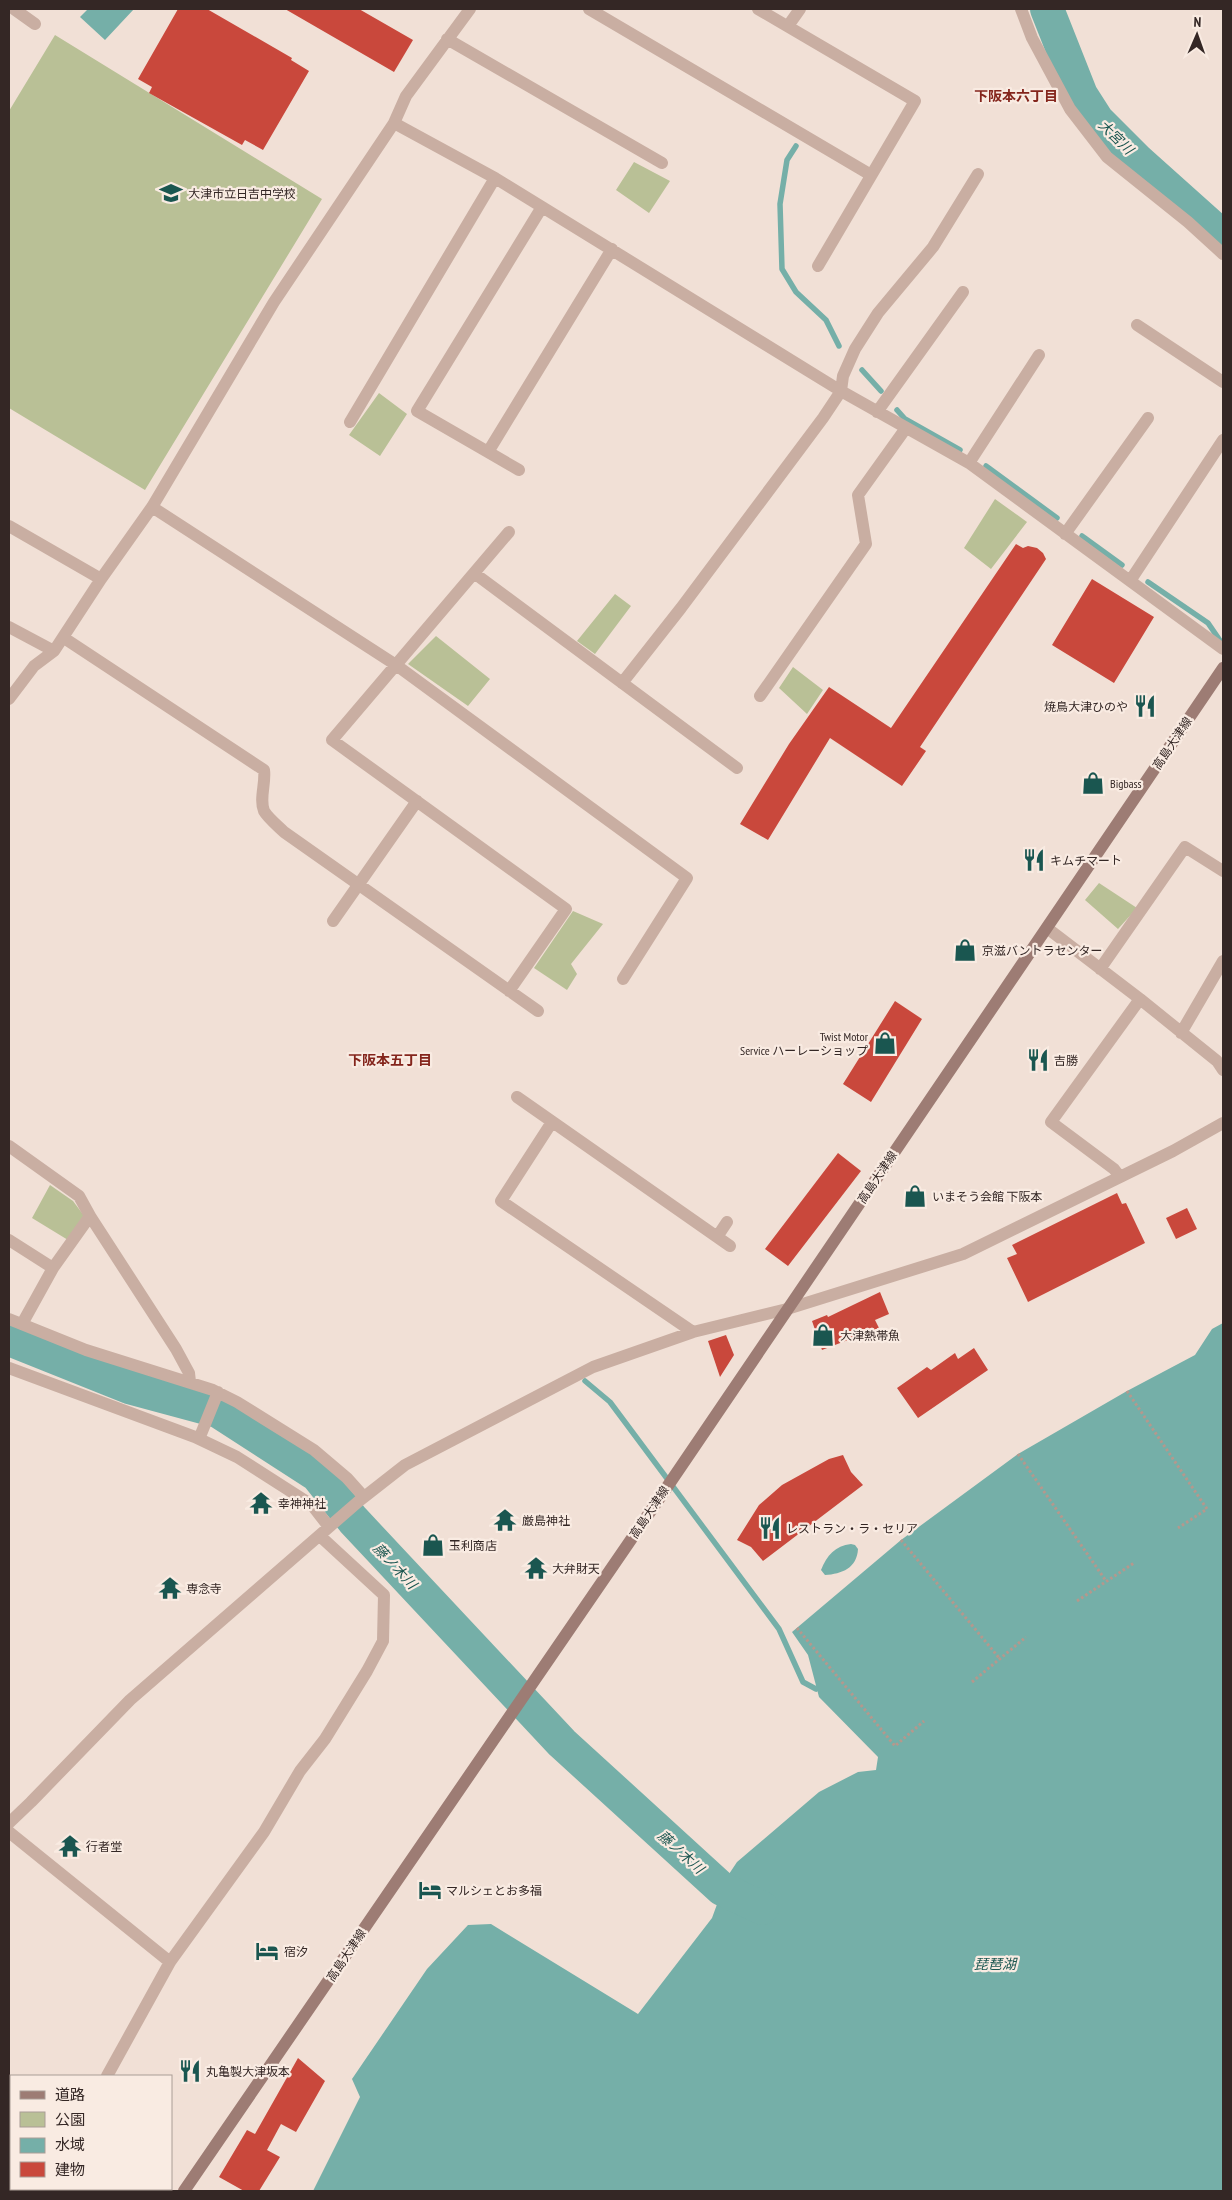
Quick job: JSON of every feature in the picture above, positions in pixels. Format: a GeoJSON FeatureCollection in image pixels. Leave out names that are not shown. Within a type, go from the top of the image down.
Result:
{"type":"FeatureCollection","features":[{"type":"Feature","properties":{"kind":"main road","name":"高島大津線"},"geometry":{"type":"LineString","coordinates":[[184,2191],[663,1493],[1223,668]]}},
{"type":"Feature","properties":{"kind":"street"},"geometry":{"type":"LineString","coordinates":[[14,9],[35,24]]}},
{"type":"Feature","properties":{"kind":"street"},"geometry":{"type":"LineString","coordinates":[[9,699],[34,666],[54,651],[64,638],[101,579],[152,506],[274,302],[394,123],[406,96],[470,9]]}},
{"type":"Feature","properties":{"kind":"street"},"geometry":{"type":"LineString","coordinates":[[589,9],[871,175]]}},
{"type":"Feature","properties":{"kind":"street"},"geometry":{"type":"LineString","coordinates":[[758,9],[915,101],[818,266]]}},
{"type":"Feature","properties":{"kind":"street"},"geometry":{"type":"LineString","coordinates":[[788,26],[800,9]]}},
{"type":"Feature","properties":{"kind":"street"},"geometry":{"type":"LineString","coordinates":[[1021,9],[1032,38],[1070,109],[1107,157],[1188,222],[1223,254]]}},
{"type":"Feature","properties":{"kind":"street"},"geometry":{"type":"LineString","coordinates":[[447,39],[662,163]]}},
{"type":"Feature","properties":{"kind":"street"},"geometry":{"type":"LineString","coordinates":[[394,123],[495,178],[841,391],[969,464],[1223,649]]}},
{"type":"Feature","properties":{"kind":"street"},"geometry":{"type":"LineString","coordinates":[[622,683],[818,426],[841,391],[843,376],[855,349],[878,313],[933,247],[978,174]]}},
{"type":"Feature","properties":{"kind":"street"},"geometry":{"type":"LineString","coordinates":[[350,422],[495,178]]}},
{"type":"Feature","properties":{"kind":"street"},"geometry":{"type":"LineString","coordinates":[[519,470],[417,411],[542,207]]}},
{"type":"Feature","properties":{"kind":"street"},"geometry":{"type":"LineString","coordinates":[[488,452],[612,249]]}},
{"type":"Feature","properties":{"kind":"street"},"geometry":{"type":"LineString","coordinates":[[877,412],[963,292]]}},
{"type":"Feature","properties":{"kind":"street"},"geometry":{"type":"LineString","coordinates":[[1137,325],[1223,382]]}},
{"type":"Feature","properties":{"kind":"street"},"geometry":{"type":"LineString","coordinates":[[969,464],[1039,355]]}},
{"type":"Feature","properties":{"kind":"street"},"geometry":{"type":"LineString","coordinates":[[1065,534],[1148,418]]}},
{"type":"Feature","properties":{"kind":"street"},"geometry":{"type":"LineString","coordinates":[[760,696],[866,544],[858,495],[906,428]]}},
{"type":"Feature","properties":{"kind":"street"},"geometry":{"type":"LineString","coordinates":[[1130,581],[1223,440]]}},
{"type":"Feature","properties":{"kind":"street"},"geometry":{"type":"LineString","coordinates":[[152,506],[396,665],[687,878],[623,979]]}},
{"type":"Feature","properties":{"kind":"street"},"geometry":{"type":"LineString","coordinates":[[9,526],[101,579]]}},
{"type":"Feature","properties":{"kind":"street"},"geometry":{"type":"LineString","coordinates":[[508,532],[332,740],[566,909],[509,991]]}},
{"type":"Feature","properties":{"kind":"street"},"geometry":{"type":"LineString","coordinates":[[474,573],[737,768]]}},
{"type":"Feature","properties":{"kind":"street"},"geometry":{"type":"LineString","coordinates":[[9,627],[54,651]]}},
{"type":"Feature","properties":{"kind":"street"},"geometry":{"type":"LineString","coordinates":[[64,638],[264,770],[266,780],[263,798],[264,811],[284,832],[538,1012]]}},
{"type":"Feature","properties":{"kind":"street"},"geometry":{"type":"LineString","coordinates":[[333,921],[417,801]]}},
{"type":"Feature","properties":{"kind":"street"},"geometry":{"type":"LineString","coordinates":[[1100,969],[1184,847],[1223,871]]}},
{"type":"Feature","properties":{"kind":"street"},"geometry":{"type":"LineString","coordinates":[[1046,928],[1140,999],[1217,1062],[1223,1070]]}},
{"type":"Feature","properties":{"kind":"street"},"geometry":{"type":"LineString","coordinates":[[1181,1033],[1223,960]]}},
{"type":"Feature","properties":{"kind":"street"},"geometry":{"type":"LineString","coordinates":[[1120,1177],[1114,1169],[1050,1122],[1140,999]]}},
{"type":"Feature","properties":{"kind":"street"},"geometry":{"type":"LineString","coordinates":[[517,1097],[730,1246]]}},
{"type":"Feature","properties":{"kind":"street"},"geometry":{"type":"LineString","coordinates":[[552,1122],[501,1202],[692,1332]]}},
{"type":"Feature","properties":{"kind":"street"},"geometry":{"type":"LineString","coordinates":[[9,1823],[130,1700],[361,1499],[405,1465],[593,1367],[692,1332],[787,1309],[963,1254],[1223,1124]]}},
{"type":"Feature","properties":{"kind":"street"},"geometry":{"type":"LineString","coordinates":[[9,1146],[79,1196],[176,1349],[189,1373],[190,1382]]}},
{"type":"Feature","properties":{"kind":"street"},"geometry":{"type":"LineString","coordinates":[[22,1324],[53,1268],[90,1216]]}},
{"type":"Feature","properties":{"kind":"street"},"geometry":{"type":"LineString","coordinates":[[717,1237],[727,1222]]}},
{"type":"Feature","properties":{"kind":"street"},"geometry":{"type":"LineString","coordinates":[[9,1240],[53,1268]]}},
{"type":"Feature","properties":{"kind":"street"},"geometry":{"type":"LineString","coordinates":[[9,1319],[86,1350],[218,1392],[314,1450],[347,1478],[361,1499]]}},
{"type":"Feature","properties":{"kind":"street"},"geometry":{"type":"LineString","coordinates":[[9,1368],[199,1439],[237,1457],[312,1505],[332,1524]]}},
{"type":"Feature","properties":{"kind":"street"},"geometry":{"type":"LineString","coordinates":[[199,1439],[218,1392]]}},
{"type":"Feature","properties":{"kind":"street"},"geometry":{"type":"LineString","coordinates":[[108,2075],[170,1962],[264,1832],[300,1771],[325,1739],[383,1641],[384,1595],[320,1536]]}},
{"type":"Feature","properties":{"kind":"street"},"geometry":{"type":"LineString","coordinates":[[9,1832],[170,1962]]}},
{"type":"Feature","properties":{"kind":"path"},"geometry":{"type":"LineString","coordinates":[[1127,1391],[1207,1509],[1178,1528]]}},
{"type":"Feature","properties":{"kind":"path"},"geometry":{"type":"LineString","coordinates":[[1018,1454],[1106,1581]]}},
{"type":"Feature","properties":{"kind":"path"},"geometry":{"type":"LineString","coordinates":[[901,1540],[1000,1659]]}},
{"type":"Feature","properties":{"kind":"path"},"geometry":{"type":"LineString","coordinates":[[1077,1601],[1134,1563]]}},
{"type":"Feature","properties":{"kind":"path"},"geometry":{"type":"LineString","coordinates":[[797,1628],[895,1746],[924,1721]]}},
{"type":"Feature","properties":{"kind":"path"},"geometry":{"type":"LineString","coordinates":[[972,1682],[1026,1637]]}},
{"type":"Feature","properties":{"kind":"green space","name":"大津市立日吉中学校"},"geometry":{"type":"Polygon","coordinates":[[[55,35],[322,199],[145,490],[9,408],[9,111],[55,35]]]}},
{"type":"Feature","properties":{"kind":"green space"},"geometry":{"type":"Polygon","coordinates":[[[634,162],[670,181],[649,213],[616,190],[634,162]]]}},
{"type":"Feature","properties":{"kind":"green space"},"geometry":{"type":"Polygon","coordinates":[[[379,393],[407,414],[380,456],[349,435],[379,393]]]}},
{"type":"Feature","properties":{"kind":"green space"},"geometry":{"type":"Polygon","coordinates":[[[995,499],[1027,522],[991,569],[964,548],[995,499]]]}},
{"type":"Feature","properties":{"kind":"green space"},"geometry":{"type":"Polygon","coordinates":[[[615,594],[631,606],[595,654],[577,641],[615,594]]]}},
{"type":"Feature","properties":{"kind":"green space"},"geometry":{"type":"Polygon","coordinates":[[[436,636],[490,679],[468,706],[408,664],[436,636]]]}},
{"type":"Feature","properties":{"kind":"green space"},"geometry":{"type":"Polygon","coordinates":[[[793,667],[823,690],[807,714],[779,688],[793,667]]]}},
{"type":"Feature","properties":{"kind":"green space"},"geometry":{"type":"Polygon","coordinates":[[[1099,883],[1137,908],[1118,929],[1085,900],[1099,883]]]}},
{"type":"Feature","properties":{"kind":"green space"},"geometry":{"type":"Polygon","coordinates":[[[573,911],[603,924],[571,964],[577,974],[567,990],[534,968],[573,911]]]}},
{"type":"Feature","properties":{"kind":"green space"},"geometry":{"type":"Polygon","coordinates":[[[50,1185],[73,1201],[85,1217],[68,1240],[32,1218],[50,1185]]]}},
{"type":"Feature","properties":{"kind":"water"},"geometry":{"type":"Polygon","coordinates":[[[88,9],[134,9],[105,40],[80,17],[88,9]]]}},
{"type":"Feature","properties":{"kind":"water","name":"琵琶湖"},"geometry":{"type":"Polygon","coordinates":[[[1223,1323],[1223,2191],[313,2191],[360,2097],[352,2079],[427,1969],[468,1925],[491,1924],[638,2014],[712,1918],[727,1877],[737,1862],[819,1792],[858,1772],[876,1770],[878,1757],[819,1697],[808,1655],[792,1632],[901,1540],[1018,1454],[1127,1391],[1195,1355],[1212,1329],[1223,1323]]]}},
{"type":"Feature","properties":{"kind":"water"},"geometry":{"type":"Polygon","coordinates":[[[851,1544],[855,1545],[858,1549],[857,1556],[852,1565],[843,1571],[825,1575],[821,1570],[832,1552],[840,1547],[851,1544]]]}},
{"type":"Feature","properties":{"kind":"building"},"geometry":{"type":"Polygon","coordinates":[[[178,9],[207,9],[292,58],[291,60],[309,71],[263,150],[245,140],[242,145],[149,93],[152,87],[138,79],[178,9]]]}},
{"type":"Feature","properties":{"kind":"building"},"geometry":{"type":"Polygon","coordinates":[[[285,9],[359,9],[413,40],[394,72],[285,9]]]}},
{"type":"Feature","properties":{"kind":"building"},"geometry":{"type":"Polygon","coordinates":[[[1016,544],[1023,548],[1028,546],[1037,548],[1046,559],[920,747],[926,751],[902,786],[830,738],[768,840],[740,824],[789,744],[829,687],[891,728],[1016,544]]]}},
{"type":"Feature","properties":{"kind":"building"},"geometry":{"type":"Polygon","coordinates":[[[1092,579],[1154,617],[1114,683],[1052,645],[1092,579]]]}},
{"type":"Feature","properties":{"kind":"building"},"geometry":{"type":"Polygon","coordinates":[[[895,1001],[922,1019],[871,1102],[843,1084],[895,1001]]]}},
{"type":"Feature","properties":{"kind":"building"},"geometry":{"type":"Polygon","coordinates":[[[838,1153],[861,1171],[788,1266],[765,1249],[838,1153]]]}},
{"type":"Feature","properties":{"kind":"building"},"geometry":{"type":"Polygon","coordinates":[[[1117,1193],[1122,1204],[1126,1203],[1145,1243],[1028,1302],[1007,1258],[1017,1254],[1012,1245],[1117,1193]]]}},
{"type":"Feature","properties":{"kind":"building"},"geometry":{"type":"Polygon","coordinates":[[[1187,1208],[1197,1229],[1176,1239],[1166,1218],[1187,1208]]]}},
{"type":"Feature","properties":{"kind":"building"},"geometry":{"type":"Polygon","coordinates":[[[880,1292],[889,1314],[875,1320],[879,1328],[822,1350],[812,1321],[827,1315],[828,1317],[880,1292]]]}},
{"type":"Feature","properties":{"kind":"building"},"geometry":{"type":"Polygon","coordinates":[[[726,1335],[734,1355],[720,1377],[708,1341],[726,1335]]]}},
{"type":"Feature","properties":{"kind":"building"},"geometry":{"type":"Polygon","coordinates":[[[974,1348],[988,1370],[918,1418],[897,1388],[927,1367],[931,1370],[955,1353],[958,1359],[974,1348]]]}},
{"type":"Feature","properties":{"kind":"building"},"geometry":{"type":"Polygon","coordinates":[[[843,1455],[851,1472],[863,1485],[763,1561],[751,1547],[737,1540],[759,1505],[782,1485],[829,1459],[843,1455]]]}},
{"type":"Feature","properties":{"kind":"building"},"geometry":{"type":"Polygon","coordinates":[[[298,2058],[325,2081],[296,2132],[281,2124],[267,2150],[280,2157],[259,2191],[244,2191],[219,2177],[247,2130],[255,2134],[298,2058]]]}},
{"type":"Feature","properties":{"kind":"waterway","name":"大宮川"},"geometry":{"type":"LineString","coordinates":[[1047,9],[1081,95],[1097,120],[1138,161],[1223,237]]}},
{"type":"Feature","properties":{"kind":"waterway"},"geometry":{"type":"LineString","coordinates":[[796,146],[787,160],[780,204],[782,269],[796,292],[826,320],[839,346]]}},
{"type":"Feature","properties":{"kind":"waterway"},"geometry":{"type":"LineString","coordinates":[[862,370],[881,391]]}},
{"type":"Feature","properties":{"kind":"waterway"},"geometry":{"type":"LineString","coordinates":[[897,410],[905,419],[960,450]]}},
{"type":"Feature","properties":{"kind":"waterway"},"geometry":{"type":"LineString","coordinates":[[986,466],[1057,518]]}},
{"type":"Feature","properties":{"kind":"waterway"},"geometry":{"type":"LineString","coordinates":[[1082,536],[1122,565]]}},
{"type":"Feature","properties":{"kind":"waterway"},"geometry":{"type":"LineString","coordinates":[[1148,582],[1208,623],[1221,642]]}},
{"type":"Feature","properties":{"kind":"waterway","name":"藤ノ木川"},"geometry":{"type":"LineString","coordinates":[[9,1339],[129,1387],[218,1411],[317,1475],[353,1520],[562,1743],[722,1889],[762,1908]]}},
{"type":"Feature","properties":{"kind":"waterway"},"geometry":{"type":"LineString","coordinates":[[585,1381],[610,1402],[779,1629],[803,1682],[816,1689]]}},
{"type":"Feature","properties":{"kind":"place","name":"大津市立日吉中学校"},"geometry":{"type":"Point","coordinates":[171,193]}},
{"type":"Feature","properties":{"kind":"place","name":"焼鳥大津ひのや"},"geometry":{"type":"Point","coordinates":[1145,706]}},
{"type":"Feature","properties":{"kind":"place","name":"Bigbass"},"geometry":{"type":"Point","coordinates":[1093,783]}},
{"type":"Feature","properties":{"kind":"place","name":"キムチマート"},"geometry":{"type":"Point","coordinates":[1034,860]}},
{"type":"Feature","properties":{"kind":"place","name":"京滋バントラセンター"},"geometry":{"type":"Point","coordinates":[965,950]}},
{"type":"Feature","properties":{"kind":"place","name":"Twist Motor Service ハーレーショップ"},"geometry":{"type":"Point","coordinates":[885,1043]}},
{"type":"Feature","properties":{"kind":"place","name":"吉勝"},"geometry":{"type":"Point","coordinates":[1038,1060]}},
{"type":"Feature","properties":{"kind":"place","name":"いまそう会館 下阪本"},"geometry":{"type":"Point","coordinates":[915,1196]}},
{"type":"Feature","properties":{"kind":"place","name":"大津熱帯魚"},"geometry":{"type":"Point","coordinates":[823,1335]}},
{"type":"Feature","properties":{"kind":"place","name":"幸神神社"},"geometry":{"type":"Point","coordinates":[261,1503]}},
{"type":"Feature","properties":{"kind":"place","name":"厳島神社"},"geometry":{"type":"Point","coordinates":[505,1520]}},
{"type":"Feature","properties":{"kind":"place","name":"レストラン・ラ・セリア"},"geometry":{"type":"Point","coordinates":[770,1528]}},
{"type":"Feature","properties":{"kind":"place","name":"玉利商店"},"geometry":{"type":"Point","coordinates":[433,1545]}},
{"type":"Feature","properties":{"kind":"place","name":"大弁財天"},"geometry":{"type":"Point","coordinates":[536,1568]}},
{"type":"Feature","properties":{"kind":"place","name":"専念寺"},"geometry":{"type":"Point","coordinates":[170,1588]}},
{"type":"Feature","properties":{"kind":"place","name":"行者堂"},"geometry":{"type":"Point","coordinates":[70,1846]}},
{"type":"Feature","properties":{"kind":"place","name":"マルシェとお多福"},"geometry":{"type":"Point","coordinates":[430,1890]}},
{"type":"Feature","properties":{"kind":"place","name":"宿汐"},"geometry":{"type":"Point","coordinates":[267,1951]}},
{"type":"Feature","properties":{"kind":"place","name":"丸亀製大津坂本"},"geometry":{"type":"Point","coordinates":[190,2071]}},
{"type":"Feature","properties":{"kind":"district","name":"下阪本六丁目"},"geometry":{"type":"Point","coordinates":[1016,96]}},
{"type":"Feature","properties":{"kind":"district","name":"下阪本五丁目"},"geometry":{"type":"Point","coordinates":[390,1060]}}]}
